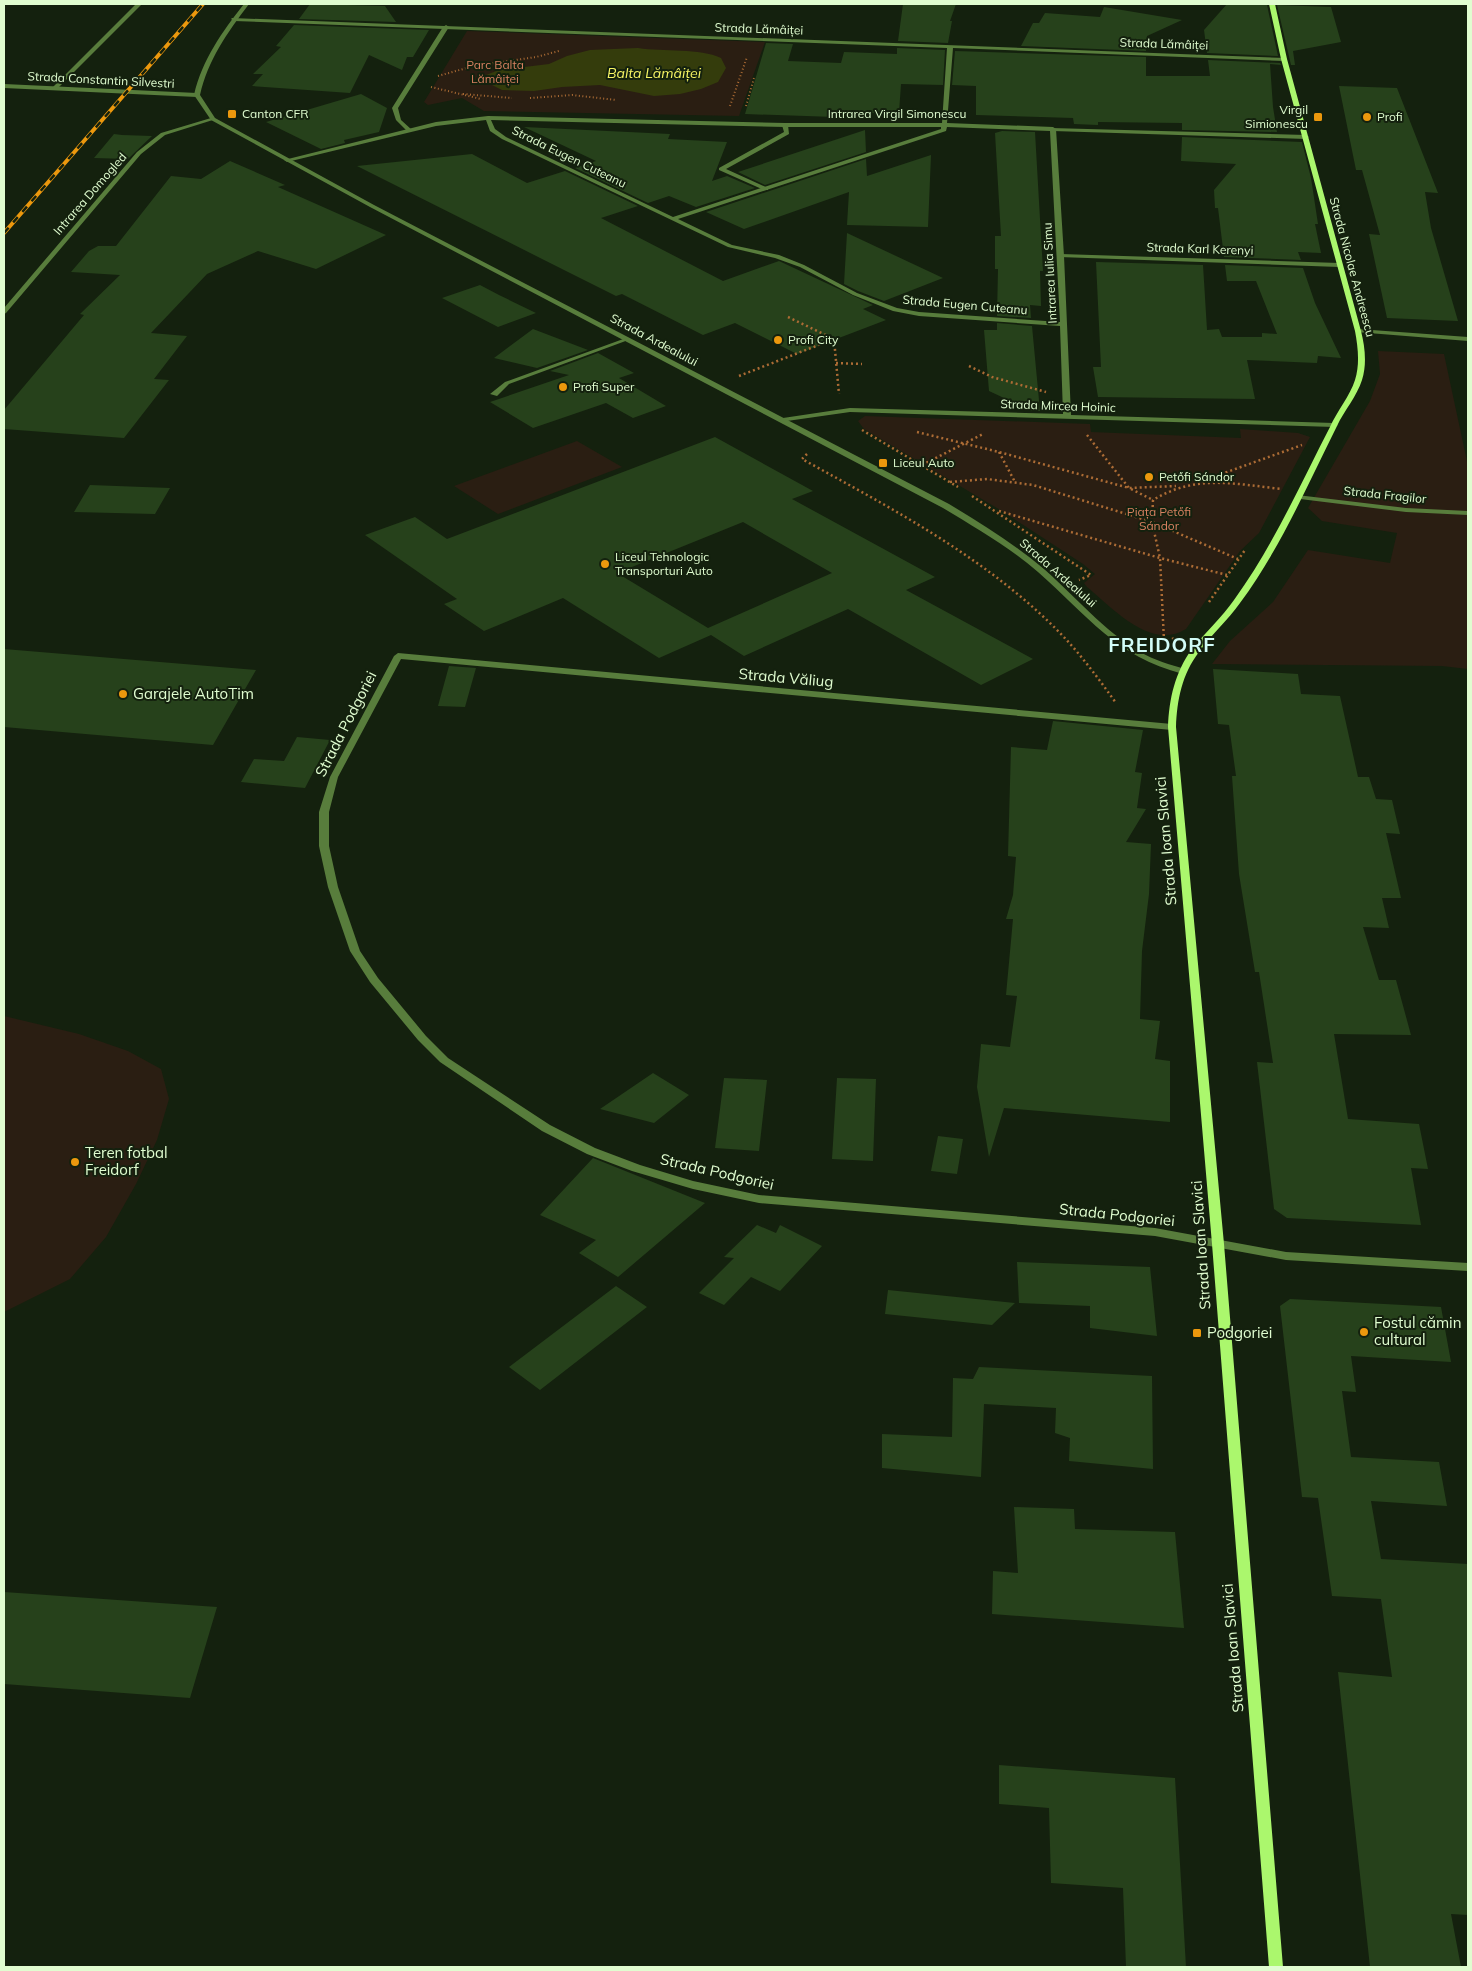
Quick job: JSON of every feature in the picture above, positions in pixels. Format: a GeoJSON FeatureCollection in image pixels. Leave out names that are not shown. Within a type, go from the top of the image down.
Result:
{"type":"FeatureCollection","features":[{"type":"Feature","properties":{"kind":"main road","name":"Strada Nicolae Andreescu"},"geometry":{"type":"LineString","coordinates":[[1183,671],[1195,651],[1237,602],[1300,498],[1334,425],[1358,382],[1361,370],[1361,345],[1358,331],[1284,58],[1272,4]]}},
{"type":"Feature","properties":{"kind":"main road","name":"Strada Ioan Slavici"},"geometry":{"type":"LineString","coordinates":[[1183,671],[1174,702],[1172,727],[1218,1244],[1276,1967]]}},
{"type":"Feature","properties":{"kind":"street"},"geometry":{"type":"LineString","coordinates":[[54,88],[139,4]]}},
{"type":"Feature","properties":{"kind":"street"},"geometry":{"type":"LineString","coordinates":[[197,95],[205,64],[246,4]]}},
{"type":"Feature","properties":{"kind":"street","name":"Strada Lămâiței"},"geometry":{"type":"LineString","coordinates":[[234,19],[1284,58]]}},
{"type":"Feature","properties":{"kind":"street"},"geometry":{"type":"LineString","coordinates":[[409,130],[398,119],[395,108],[446,27]]}},
{"type":"Feature","properties":{"kind":"street"},"geometry":{"type":"LineString","coordinates":[[672,219],[938,134],[944,130],[950,46]]}},
{"type":"Feature","properties":{"kind":"street","name":"Strada Constantin Silvestri"},"geometry":{"type":"LineString","coordinates":[[4,86],[197,95]]}},
{"type":"Feature","properties":{"kind":"street","name":"Strada Ardealului"},"geometry":{"type":"LineString","coordinates":[[197,95],[213,119],[286,160],[946,506],[1024,557],[1106,631],[1132,651],[1169,668],[1183,671]]}},
{"type":"Feature","properties":{"kind":"street"},"geometry":{"type":"LineString","coordinates":[[286,160],[409,130],[488,118]]}},
{"type":"Feature","properties":{"kind":"street","name":"Intrarea Virgil Simonescu"},"geometry":{"type":"LineString","coordinates":[[488,118],[785,125],[944,125],[1306,137]]}},
{"type":"Feature","properties":{"kind":"street","name":"Strada Eugen Cuteanu"},"geometry":{"type":"LineString","coordinates":[[488,118],[492,130],[504,138],[672,219],[730,246],[777,256],[802,266],[855,294],[895,310],[919,314],[1064,324]]}},
{"type":"Feature","properties":{"kind":"street","name":"Intrarea Domogled"},"geometry":{"type":"LineString","coordinates":[[4,312],[139,153],[163,134],[213,119]]}},
{"type":"Feature","properties":{"kind":"street"},"geometry":{"type":"LineString","coordinates":[[766,189],[721,169],[786,133],[785,125]]}},
{"type":"Feature","properties":{"kind":"street","name":"Intrarea Iulia Simu"},"geometry":{"type":"LineString","coordinates":[[1053,128],[1061,256],[1067,417]]}},
{"type":"Feature","properties":{"kind":"street","name":"Strada Karl Kerenyi"},"geometry":{"type":"LineString","coordinates":[[1061,256],[1339,265]]}},
{"type":"Feature","properties":{"kind":"street"},"geometry":{"type":"LineString","coordinates":[[1358,331],[1468,339]]}},
{"type":"Feature","properties":{"kind":"street"},"geometry":{"type":"LineString","coordinates":[[494,394],[507,383],[628,339]]}},
{"type":"Feature","properties":{"kind":"street","name":"Strada Mircea Hoinic"},"geometry":{"type":"LineString","coordinates":[[783,420],[841,411],[1334,425]]}},
{"type":"Feature","properties":{"kind":"street","name":"Strada Fragilor"},"geometry":{"type":"LineString","coordinates":[[1300,498],[1406,510],[1468,513]]}},
{"type":"Feature","properties":{"kind":"street","name":"Strada Văliug"},"geometry":{"type":"LineString","coordinates":[[398,656],[1172,727]]}},
{"type":"Feature","properties":{"kind":"street","name":"Strada Podgoriei"},"geometry":{"type":"LineString","coordinates":[[398,656],[334,777],[324,812],[324,846],[333,887],[355,951],[374,980],[422,1038],[444,1060],[464,1075],[546,1128],[591,1151],[636,1168],[693,1185],[759,1199],[1155,1232],[1286,1256],[1468,1267]]}},
{"type":"Feature","properties":{"kind":"path"},"geometry":{"type":"LineString","coordinates":[[726,123],[738,79],[757,39]]}},
{"type":"Feature","properties":{"kind":"path"},"geometry":{"type":"LineString","coordinates":[[411,82],[474,66],[536,57],[565,49]]}},
{"type":"Feature","properties":{"kind":"path"},"geometry":{"type":"LineString","coordinates":[[740,124],[754,78]]}},
{"type":"Feature","properties":{"kind":"path"},"geometry":{"type":"LineString","coordinates":[[411,82],[492,103],[503,110],[508,118]]}},
{"type":"Feature","properties":{"kind":"path"},"geometry":{"type":"LineString","coordinates":[[788,317],[834,339]]}},
{"type":"Feature","properties":{"kind":"path"},"geometry":{"type":"LineString","coordinates":[[834,339],[841,411]]}},
{"type":"Feature","properties":{"kind":"path"},"geometry":{"type":"LineString","coordinates":[[715,385],[834,339]]}},
{"type":"Feature","properties":{"kind":"path"},"geometry":{"type":"LineString","coordinates":[[836,363],[862,364]]}},
{"type":"Feature","properties":{"kind":"path"},"geometry":{"type":"LineString","coordinates":[[969,366],[992,377],[1037,388],[1067,404]]}},
{"type":"Feature","properties":{"kind":"path"},"geometry":{"type":"LineString","coordinates":[[832,412],[996,510],[1091,574],[1076,581],[1082,588]]}},
{"type":"Feature","properties":{"kind":"path"},"geometry":{"type":"LineString","coordinates":[[921,466],[997,426],[995,415]]}},
{"type":"Feature","properties":{"kind":"path"},"geometry":{"type":"LineString","coordinates":[[1084,432],[1129,488],[1176,486],[1202,481],[1314,442],[1323,425]]}},
{"type":"Feature","properties":{"kind":"path"},"geometry":{"type":"LineString","coordinates":[[910,431],[999,452],[1129,488],[1153,500]]}},
{"type":"Feature","properties":{"kind":"path"},"geometry":{"type":"LineString","coordinates":[[821,440],[802,459],[925,528],[1003,581],[1039,611],[1072,643],[1098,674],[1130,724]]}},
{"type":"Feature","properties":{"kind":"path"},"geometry":{"type":"LineString","coordinates":[[999,452],[1015,483]]}},
{"type":"Feature","properties":{"kind":"path"},"geometry":{"type":"LineString","coordinates":[[949,482],[987,479],[1033,485],[1152,522],[1238,559]]}},
{"type":"Feature","properties":{"kind":"path"},"geometry":{"type":"LineString","coordinates":[[1202,481],[1287,490]]}},
{"type":"Feature","properties":{"kind":"path"},"geometry":{"type":"LineString","coordinates":[[1153,500],[1176,486]]}},
{"type":"Feature","properties":{"kind":"path"},"geometry":{"type":"LineString","coordinates":[[1153,500],[1152,522],[1160,558],[1164,641]]}},
{"type":"Feature","properties":{"kind":"path"},"geometry":{"type":"LineString","coordinates":[[996,510],[1160,558],[1227,575]]}},
{"type":"Feature","properties":{"kind":"path"},"geometry":{"type":"LineString","coordinates":[[1205,608],[1249,546]]}},
{"type":"Feature","properties":{"kind":"path"},"geometry":{"type":"LineString","coordinates":[[1154,641],[1173,640],[1182,637]]}},
{"type":"Feature","properties":{"kind":"green space","name":"Parc Balta Lămâiței"},"geometry":{"type":"Polygon","coordinates":[[[467,31],[765,42],[739,116],[484,111],[462,98],[428,105],[424,102],[467,31]]]}},
{"type":"Feature","properties":{"kind":"green space"},"geometry":{"type":"Polygon","coordinates":[[[1378,351],[1444,354],[1468,466],[1468,669],[1442,666],[1212,664],[1230,641],[1273,602],[1308,550],[1390,563],[1397,533],[1322,521],[1308,508],[1370,401],[1380,374],[1378,351]]]}},
{"type":"Feature","properties":{"kind":"green space","name":"Piața Petőfi Sándor"},"geometry":{"type":"Polygon","coordinates":[[[865,416],[1090,424],[1091,432],[1241,438],[1240,429],[1298,433],[1310,437],[1259,533],[1240,551],[1186,629],[1172,634],[1159,635],[1133,624],[1087,587],[1084,583],[1095,574],[1083,564],[1002,511],[864,429],[858,421],[865,416]]]}},
{"type":"Feature","properties":{"kind":"green space"},"geometry":{"type":"Polygon","coordinates":[[[577,441],[622,467],[498,514],[454,486],[577,441]]]}},
{"type":"Feature","properties":{"kind":"green space","name":"Teren fotbal Freidorf"},"geometry":{"type":"Polygon","coordinates":[[[4,1016],[79,1034],[128,1051],[161,1069],[169,1099],[157,1140],[136,1184],[106,1237],[70,1279],[4,1312],[4,1016]]]}},
{"type":"Feature","properties":{"kind":"water","name":"Balta Lămâiței"},"geometry":{"type":"Polygon","coordinates":[[[638,48],[692,51],[712,55],[721,58],[726,68],[718,82],[701,89],[680,94],[654,96],[600,85],[534,91],[502,90],[488,83],[486,75],[499,70],[549,64],[567,56],[590,50],[638,48]]]}},
{"type":"Feature","properties":{"kind":"building"},"geometry":{"type":"Polygon","coordinates":[[[310,4],[385,6],[396,22],[299,19],[310,4]]]}},
{"type":"Feature","properties":{"kind":"building"},"geometry":{"type":"Polygon","coordinates":[[[903,4],[956,4],[950,21],[952,21],[948,43],[898,41],[903,4]]]}},
{"type":"Feature","properties":{"kind":"building"},"geometry":{"type":"Polygon","coordinates":[[[1227,4],[1267,5],[1278,56],[1207,53],[1204,30],[1227,4]]]}},
{"type":"Feature","properties":{"kind":"building"},"geometry":{"type":"Polygon","coordinates":[[[1277,5],[1331,7],[1341,42],[1293,51],[1295,65],[1291,65],[1277,5]]]}},
{"type":"Feature","properties":{"kind":"building"},"geometry":{"type":"Polygon","coordinates":[[[1104,7],[1182,20],[1147,36],[1146,51],[1021,46],[1033,23],[1039,23],[1045,13],[1100,17],[1104,7]]]}},
{"type":"Feature","properties":{"kind":"building"},"geometry":{"type":"Polygon","coordinates":[[[294,25],[429,30],[413,57],[407,57],[402,70],[369,55],[350,93],[252,86],[263,74],[253,74],[281,47],[276,46],[294,25]]]}},
{"type":"Feature","properties":{"kind":"building"},"geometry":{"type":"Polygon","coordinates":[[[766,43],[793,44],[788,61],[841,63],[844,52],[897,54],[897,48],[945,50],[943,85],[901,84],[899,113],[864,113],[864,118],[745,114],[766,43]]]}},
{"type":"Feature","properties":{"kind":"building"},"geometry":{"type":"Polygon","coordinates":[[[955,51],[1146,57],[1146,76],[1210,76],[1208,60],[1280,63],[1281,65],[1270,64],[1277,132],[1182,130],[1182,123],[1098,122],[1098,125],[1074,124],[1073,118],[976,115],[976,86],[952,85],[955,51]]]}},
{"type":"Feature","properties":{"kind":"building"},"geometry":{"type":"Polygon","coordinates":[[[1339,86],[1397,88],[1438,193],[1425,192],[1431,228],[1458,321],[1387,318],[1369,234],[1380,235],[1362,170],[1356,170],[1339,86]]]}},
{"type":"Feature","properties":{"kind":"building"},"geometry":{"type":"Polygon","coordinates":[[[361,94],[387,108],[379,132],[344,140],[345,143],[321,149],[266,122],[361,94]]]}},
{"type":"Feature","properties":{"kind":"building"},"geometry":{"type":"Polygon","coordinates":[[[524,127],[670,134],[668,139],[727,142],[712,181],[727,176],[755,188],[696,207],[669,196],[648,203],[575,168],[596,161],[524,127]]]}},
{"type":"Feature","properties":{"kind":"building"},"geometry":{"type":"Polygon","coordinates":[[[865,130],[866,152],[765,185],[738,172],[865,130]]]}},
{"type":"Feature","properties":{"kind":"building"},"geometry":{"type":"Polygon","coordinates":[[[1002,131],[1035,132],[1043,271],[1040,271],[1041,306],[1030,305],[1031,318],[997,316],[998,269],[995,269],[995,236],[1001,236],[995,133],[1002,131]]]}},
{"type":"Feature","properties":{"kind":"building"},"geometry":{"type":"Polygon","coordinates":[[[114,134],[152,136],[128,159],[94,158],[114,134]]]}},
{"type":"Feature","properties":{"kind":"building"},"geometry":{"type":"Polygon","coordinates":[[[1182,137],[1302,142],[1311,178],[1318,224],[1315,224],[1321,253],[1298,252],[1301,260],[1224,257],[1218,208],[1215,208],[1214,190],[1236,164],[1181,161],[1182,137]]]}},
{"type":"Feature","properties":{"kind":"building"},"geometry":{"type":"Polygon","coordinates":[[[472,154],[527,183],[565,171],[638,206],[601,218],[723,281],[779,261],[873,305],[863,309],[886,320],[797,354],[735,323],[703,335],[622,294],[616,296],[357,166],[472,154]]]}},
{"type":"Feature","properties":{"kind":"building"},"geometry":{"type":"Polygon","coordinates":[[[931,155],[928,227],[847,225],[849,192],[744,229],[706,212],[866,159],[867,176],[931,155]]]}},
{"type":"Feature","properties":{"kind":"building"},"geometry":{"type":"Polygon","coordinates":[[[230,161],[285,185],[278,187],[386,235],[316,269],[258,251],[207,274],[151,333],[187,336],[154,379],[169,380],[124,438],[4,429],[4,410],[84,315],[80,314],[120,275],[71,272],[89,251],[98,246],[116,246],[171,176],[201,179],[230,161]]]}},
{"type":"Feature","properties":{"kind":"building"},"geometry":{"type":"Polygon","coordinates":[[[847,233],[943,278],[884,301],[858,291],[844,284],[847,233]]]}},
{"type":"Feature","properties":{"kind":"building"},"geometry":{"type":"Polygon","coordinates":[[[1096,262],[1203,265],[1207,330],[1219,329],[1222,337],[1262,337],[1262,333],[1277,334],[1256,281],[1227,281],[1225,265],[1303,268],[1315,303],[1341,358],[1318,356],[1317,363],[1247,360],[1255,399],[1098,397],[1093,367],[1101,367],[1096,262]]]}},
{"type":"Feature","properties":{"kind":"building"},"geometry":{"type":"Polygon","coordinates":[[[480,285],[536,313],[498,327],[442,298],[480,285]]]}},
{"type":"Feature","properties":{"kind":"building"},"geometry":{"type":"Polygon","coordinates":[[[997,323],[1032,326],[1040,411],[1032,411],[989,391],[984,330],[997,330],[997,323]]]}},
{"type":"Feature","properties":{"kind":"building"},"geometry":{"type":"Polygon","coordinates":[[[533,329],[588,350],[537,368],[494,358],[533,329]]]}},
{"type":"Feature","properties":{"kind":"building"},"geometry":{"type":"Polygon","coordinates":[[[598,353],[634,373],[619,378],[666,406],[633,418],[606,403],[533,428],[490,402],[569,375],[550,371],[598,353]]]}},
{"type":"Feature","properties":{"kind":"building"},"geometry":{"type":"Polygon","coordinates":[[[715,437],[813,491],[792,499],[935,577],[906,590],[1033,659],[981,685],[848,609],[744,656],[711,635],[659,658],[563,598],[484,631],[444,604],[457,599],[365,535],[415,517],[447,539],[715,437]],[[743,522],[617,573],[708,628],[832,573],[743,522]]]}},
{"type":"Feature","properties":{"kind":"building"},"geometry":{"type":"Polygon","coordinates":[[[90,485],[170,488],[155,514],[74,512],[90,485]]]}},
{"type":"Feature","properties":{"kind":"building","name":"Garajele AutoTim"},"geometry":{"type":"Polygon","coordinates":[[[4,649],[256,670],[213,745],[4,727],[4,649]]]}},
{"type":"Feature","properties":{"kind":"building"},"geometry":{"type":"Polygon","coordinates":[[[449,666],[476,668],[465,707],[438,706],[449,666]]]}},
{"type":"Feature","properties":{"kind":"building"},"geometry":{"type":"Polygon","coordinates":[[[1213,669],[1298,674],[1301,694],[1340,696],[1358,777],[1369,777],[1376,799],[1392,800],[1400,834],[1386,833],[1401,898],[1382,898],[1389,928],[1363,927],[1379,980],[1396,980],[1411,1035],[1334,1034],[1348,1119],[1419,1124],[1428,1169],[1411,1168],[1421,1225],[1287,1218],[1274,1209],[1257,1062],[1273,1063],[1259,972],[1255,972],[1239,874],[1232,776],[1236,776],[1229,725],[1218,724],[1213,669]]]}},
{"type":"Feature","properties":{"kind":"building"},"geometry":{"type":"Polygon","coordinates":[[[1053,721],[1143,730],[1135,772],[1142,773],[1137,808],[1146,809],[1126,842],[1151,844],[1149,894],[1142,951],[1140,1019],[1160,1021],[1155,1059],[1170,1061],[1170,1122],[1004,1108],[989,1157],[977,1087],[981,1044],[1010,1047],[1017,996],[1006,995],[1013,919],[1006,919],[1013,895],[1016,857],[1008,856],[1011,747],[1047,750],[1053,721]]]}},
{"type":"Feature","properties":{"kind":"building"},"geometry":{"type":"Polygon","coordinates":[[[297,737],[330,740],[305,788],[241,782],[254,759],[284,761],[297,737]]]}},
{"type":"Feature","properties":{"kind":"building"},"geometry":{"type":"Polygon","coordinates":[[[653,1073],[689,1095],[654,1123],[600,1109],[653,1073]]]}},
{"type":"Feature","properties":{"kind":"building"},"geometry":{"type":"Polygon","coordinates":[[[724,1078],[767,1080],[759,1151],[715,1148],[724,1078]]]}},
{"type":"Feature","properties":{"kind":"building"},"geometry":{"type":"Polygon","coordinates":[[[837,1078],[876,1079],[873,1161],[832,1159],[837,1078]]]}},
{"type":"Feature","properties":{"kind":"building"},"geometry":{"type":"Polygon","coordinates":[[[938,1136],[963,1139],[957,1174],[931,1171],[938,1136]]]}},
{"type":"Feature","properties":{"kind":"building"},"geometry":{"type":"Polygon","coordinates":[[[593,1158],[705,1203],[618,1277],[579,1253],[596,1240],[540,1215],[593,1158]]]}},
{"type":"Feature","properties":{"kind":"building"},"geometry":{"type":"Polygon","coordinates":[[[757,1225],[776,1233],[780,1225],[822,1246],[780,1291],[751,1277],[724,1305],[699,1293],[734,1258],[724,1257],[757,1225]]]}},
{"type":"Feature","properties":{"kind":"building"},"geometry":{"type":"Polygon","coordinates":[[[1017,1262],[1150,1267],[1157,1336],[1090,1328],[1090,1306],[1019,1303],[1017,1262]]]}},
{"type":"Feature","properties":{"kind":"building"},"geometry":{"type":"Polygon","coordinates":[[[616,1286],[647,1307],[540,1390],[509,1367],[616,1286]]]}},
{"type":"Feature","properties":{"kind":"building"},"geometry":{"type":"Polygon","coordinates":[[[888,1290],[1015,1303],[992,1325],[885,1314],[888,1290]]]}},
{"type":"Feature","properties":{"kind":"building"},"geometry":{"type":"Polygon","coordinates":[[[1290,1299],[1441,1307],[1451,1362],[1351,1356],[1356,1392],[1342,1391],[1351,1457],[1439,1462],[1447,1506],[1371,1501],[1381,1559],[1468,1564],[1468,1915],[1451,1914],[1461,1967],[1370,1967],[1338,1672],[1392,1677],[1381,1599],[1332,1596],[1318,1498],[1302,1497],[1280,1306],[1290,1299]]]}},
{"type":"Feature","properties":{"kind":"building"},"geometry":{"type":"Polygon","coordinates":[[[979,1367],[1152,1376],[1153,1469],[1069,1461],[1070,1438],[1055,1433],[1056,1408],[984,1404],[981,1477],[882,1468],[882,1434],[952,1437],[953,1378],[973,1379],[979,1367]]]}},
{"type":"Feature","properties":{"kind":"building"},"geometry":{"type":"Polygon","coordinates":[[[1014,1507],[1074,1509],[1075,1529],[1175,1532],[1184,1628],[992,1614],[993,1571],[1018,1573],[1014,1507]]]}},
{"type":"Feature","properties":{"kind":"building"},"geometry":{"type":"Polygon","coordinates":[[[4,1592],[217,1607],[190,1698],[4,1684],[4,1592]]]}},
{"type":"Feature","properties":{"kind":"building"},"geometry":{"type":"Polygon","coordinates":[[[999,1765],[1175,1778],[1186,1967],[1126,1967],[1123,1888],[1051,1883],[1049,1808],[999,1804],[999,1765]]]}},
{"type":"Feature","properties":{"kind":"railway"},"geometry":{"type":"LineString","coordinates":[[4,233],[203,4]]}},
{"type":"Feature","properties":{"kind":"place","name":"Canton CFR"},"geometry":{"type":"Point","coordinates":[232,114]}},
{"type":"Feature","properties":{"kind":"place","name":"Virgil Simionescu"},"geometry":{"type":"Point","coordinates":[1318,117]}},
{"type":"Feature","properties":{"kind":"place","name":"Profi"},"geometry":{"type":"Point","coordinates":[1367,117]}},
{"type":"Feature","properties":{"kind":"place","name":"Profi City"},"geometry":{"type":"Point","coordinates":[778,340]}},
{"type":"Feature","properties":{"kind":"place","name":"Profi Super"},"geometry":{"type":"Point","coordinates":[563,387]}},
{"type":"Feature","properties":{"kind":"place","name":"Liceul Auto"},"geometry":{"type":"Point","coordinates":[883,463]}},
{"type":"Feature","properties":{"kind":"place","name":"Petőfi Sándor"},"geometry":{"type":"Point","coordinates":[1149,477]}},
{"type":"Feature","properties":{"kind":"place","name":"Liceul Tehnologic Transporturi Auto"},"geometry":{"type":"Point","coordinates":[605,564]}},
{"type":"Feature","properties":{"kind":"place","name":"Garajele AutoTim"},"geometry":{"type":"Point","coordinates":[123,694]}},
{"type":"Feature","properties":{"kind":"place","name":"Teren fotbal Freidorf"},"geometry":{"type":"Point","coordinates":[75,1162]}},
{"type":"Feature","properties":{"kind":"place","name":"Fostul cămin cultural"},"geometry":{"type":"Point","coordinates":[1364,1332]}},
{"type":"Feature","properties":{"kind":"place","name":"Podgoriei"},"geometry":{"type":"Point","coordinates":[1197,1333]}},
{"type":"Feature","properties":{"kind":"district","name":"FREIDORF"},"geometry":{"type":"Point","coordinates":[1162,645]}}]}
